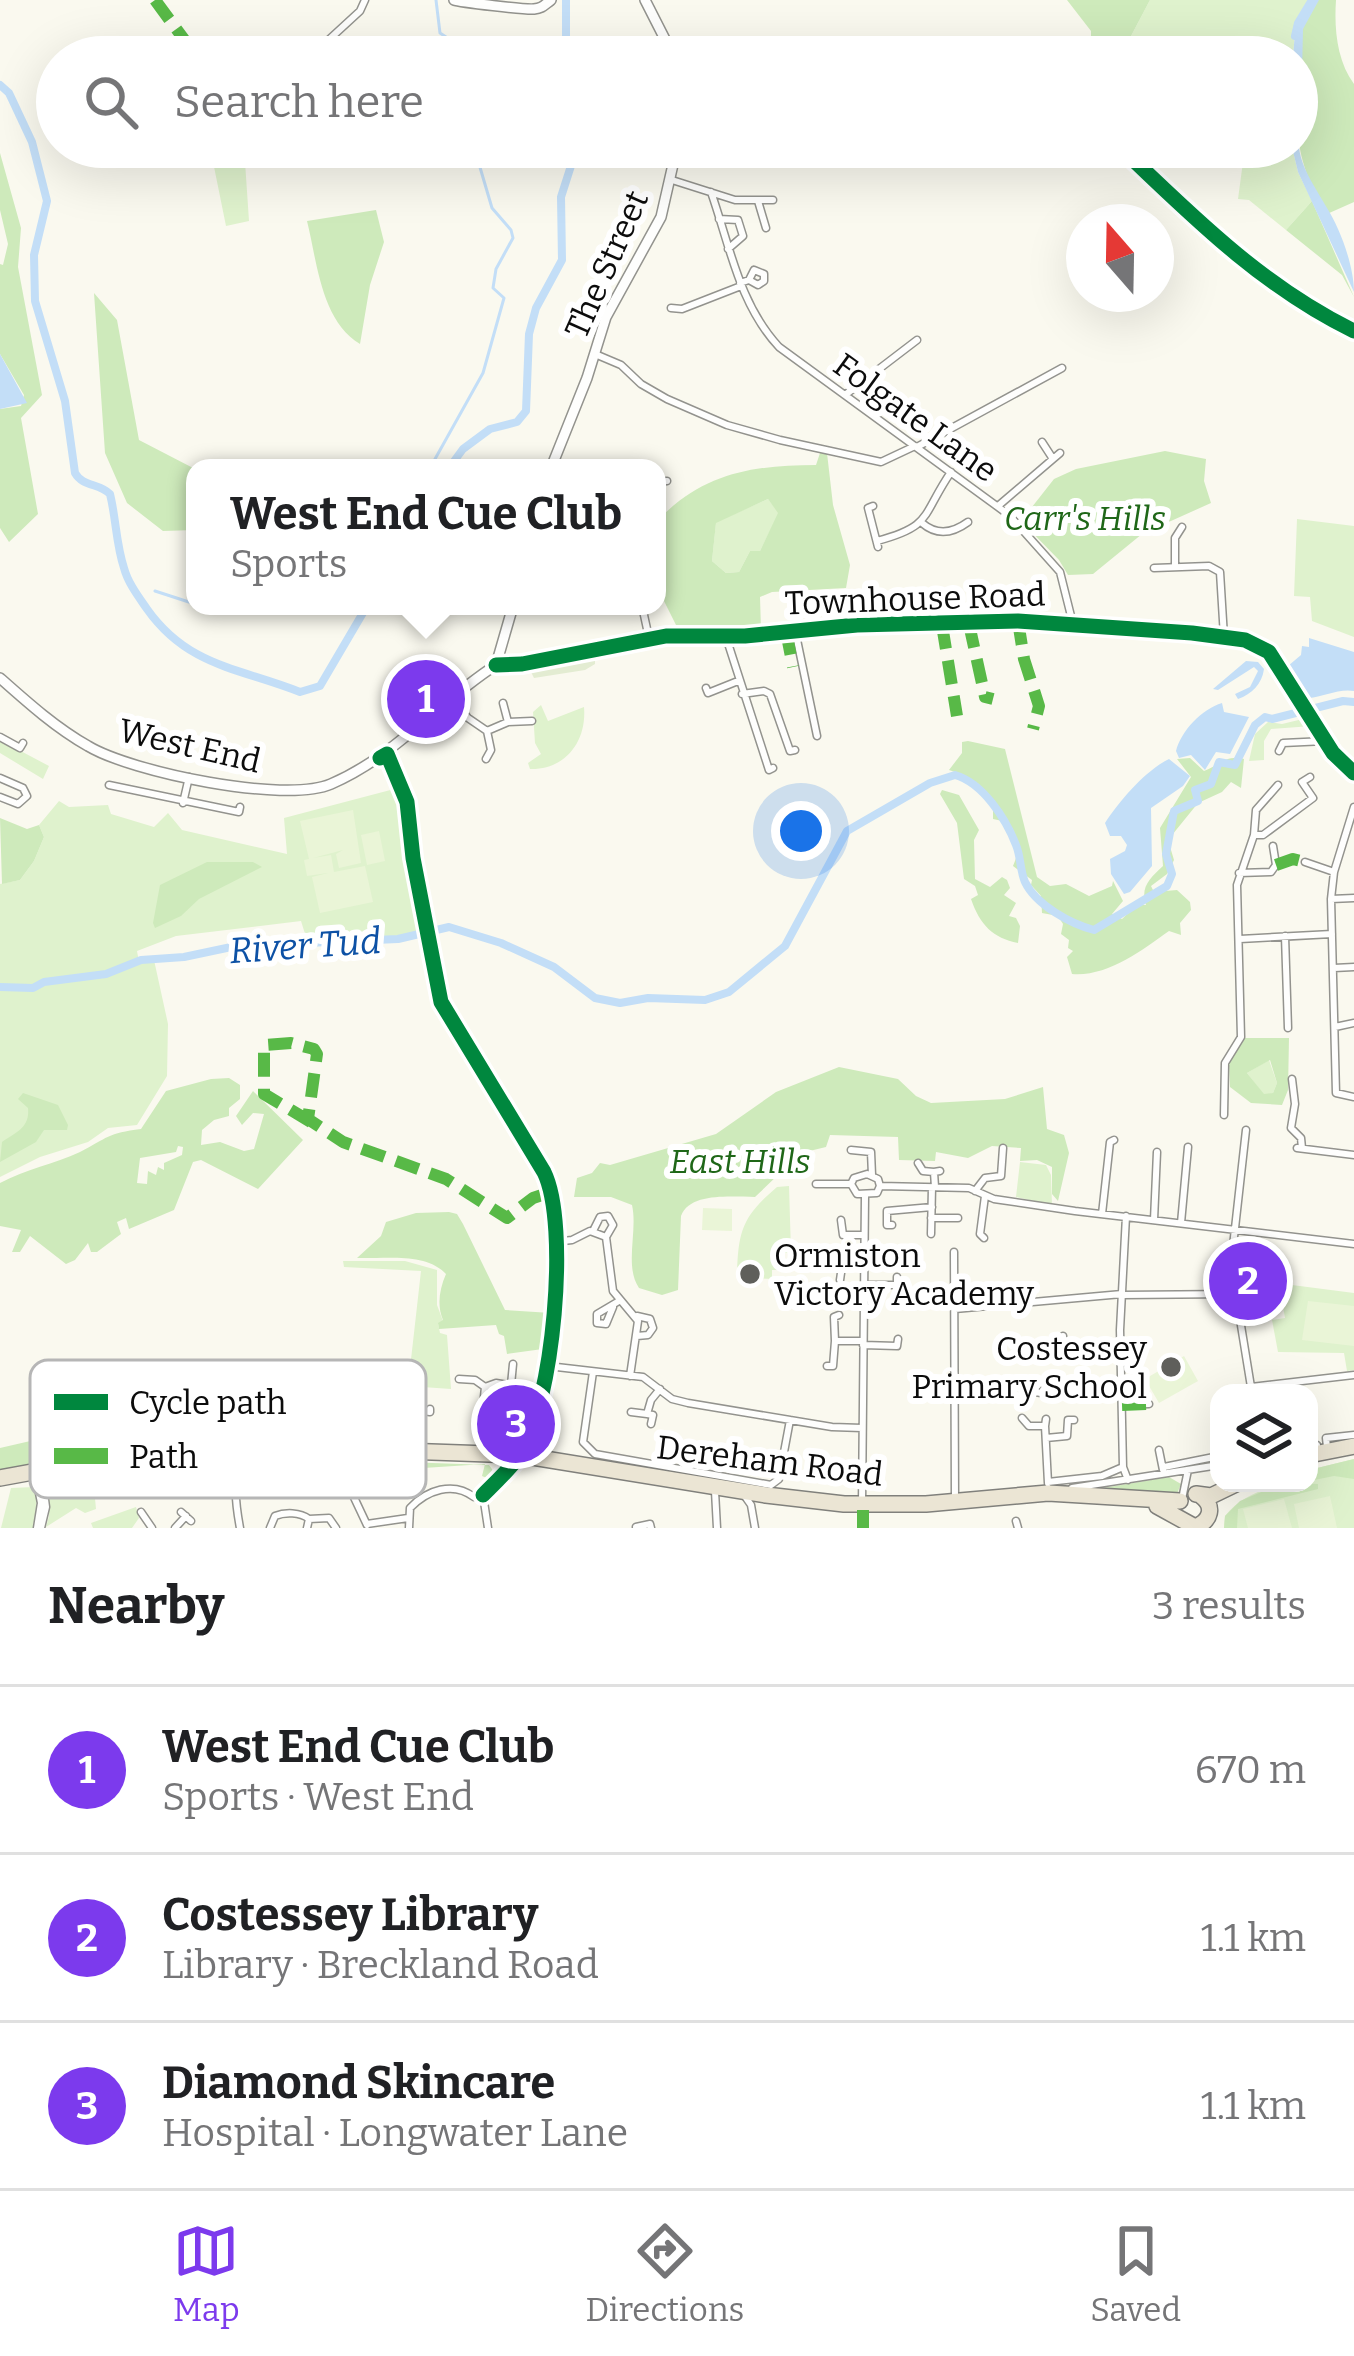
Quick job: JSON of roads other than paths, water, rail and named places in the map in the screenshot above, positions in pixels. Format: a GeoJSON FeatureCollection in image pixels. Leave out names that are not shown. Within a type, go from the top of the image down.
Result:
{"type":"FeatureCollection","features":[{"type":"Feature","properties":{"kind":"highway"},"geometry":{"type":"LineString","coordinates":[[1318,1454],[1354,1449]]}},
{"type":"Feature","properties":{"kind":"highway","name":"Dereham Road"},"geometry":{"type":"LineString","coordinates":[[426,1453],[508,1462],[538,1460],[716,1487],[747,1498],[772,1489],[862,1505],[1087,1490],[1193,1514]]}},
{"type":"Feature","properties":{"kind":"highway","name":"Dereham Road"},"geometry":{"type":"LineString","coordinates":[[0,1481],[30,1477]]}},
{"type":"Feature","properties":{"kind":"highway"},"geometry":{"type":"LineString","coordinates":[[1193,1514],[1219,1492]]}},
{"type":"Feature","properties":{"kind":"highway"},"geometry":{"type":"LineString","coordinates":[[1193,1514],[1235,1492]]}},
{"type":"Feature","properties":{"kind":"street"},"geometry":{"type":"LineString","coordinates":[[332,36],[360,10],[364,0]]}},
{"type":"Feature","properties":{"kind":"street"},"geometry":{"type":"LineString","coordinates":[[454,0],[466,5],[500,3],[536,9],[551,0]]}},
{"type":"Feature","properties":{"kind":"street"},"geometry":{"type":"LineString","coordinates":[[646,0],[664,36]]}},
{"type":"Feature","properties":{"kind":"street","name":"The Street"},"geometry":{"type":"LineString","coordinates":[[554,459],[606,316],[656,230],[674,168]]}},
{"type":"Feature","properties":{"kind":"street"},"geometry":{"type":"LineString","coordinates":[[672,180],[771,202]]}},
{"type":"Feature","properties":{"kind":"street","name":"Folgate Lane"},"geometry":{"type":"LineString","coordinates":[[711,192],[753,314],[779,347],[998,506],[1060,572],[1073,624]]}},
{"type":"Feature","properties":{"kind":"street"},"geometry":{"type":"LineString","coordinates":[[758,201],[766,228]]}},
{"type":"Feature","properties":{"kind":"street","name":"Folgate Lane"},"geometry":{"type":"LineString","coordinates":[[719,219],[738,220],[743,236],[728,250]]}},
{"type":"Feature","properties":{"kind":"street"},"geometry":{"type":"LineString","coordinates":[[674,307],[744,283]]}},
{"type":"Feature","properties":{"kind":"street"},"geometry":{"type":"LineString","coordinates":[[845,394],[917,340]]}},
{"type":"Feature","properties":{"kind":"street"},"geometry":{"type":"LineString","coordinates":[[595,354],[621,365],[652,391],[742,430],[881,462],[1062,368]]}},
{"type":"Feature","properties":{"kind":"street"},"geometry":{"type":"LineString","coordinates":[[998,506],[1057,456],[1045,443]]}},
{"type":"Feature","properties":{"kind":"street"},"geometry":{"type":"LineString","coordinates":[[868,508],[877,544],[912,531],[922,523],[951,472]]}},
{"type":"Feature","properties":{"kind":"street"},"geometry":{"type":"LineString","coordinates":[[922,523],[939,532],[966,526]]}},
{"type":"Feature","properties":{"kind":"street"},"geometry":{"type":"LineString","coordinates":[[1175,567],[1176,531]]}},
{"type":"Feature","properties":{"kind":"street"},"geometry":{"type":"LineString","coordinates":[[1154,568],[1209,566],[1220,572],[1224,637]]}},
{"type":"Feature","properties":{"kind":"street"},"geometry":{"type":"LineString","coordinates":[[496,665],[510,615]]}},
{"type":"Feature","properties":{"kind":"street"},"geometry":{"type":"LineString","coordinates":[[644,615],[649,639]]}},
{"type":"Feature","properties":{"kind":"street","name":"Townhouse Road"},"geometry":{"type":"LineString","coordinates":[[496,665],[649,639],[1004,621],[1224,637],[1269,652],[1324,741],[1354,773]]}},
{"type":"Feature","properties":{"kind":"street"},"geometry":{"type":"LineString","coordinates":[[795,630],[819,732]]}},
{"type":"Feature","properties":{"kind":"street"},"geometry":{"type":"LineString","coordinates":[[726,637],[769,770]]}},
{"type":"Feature","properties":{"kind":"street","name":"West End"},"geometry":{"type":"LineString","coordinates":[[0,678],[88,747],[188,777],[255,789],[300,790],[332,784],[387,754],[496,665]]}},
{"type":"Feature","properties":{"kind":"street"},"geometry":{"type":"LineString","coordinates":[[708,692],[738,682]]}},
{"type":"Feature","properties":{"kind":"street"},"geometry":{"type":"LineString","coordinates":[[742,694],[770,694],[790,751],[795,749]]}},
{"type":"Feature","properties":{"kind":"street"},"geometry":{"type":"LineString","coordinates":[[452,698],[468,718],[488,731],[492,754]]}},
{"type":"Feature","properties":{"kind":"street"},"geometry":{"type":"LineString","coordinates":[[506,705],[508,722]]}},
{"type":"Feature","properties":{"kind":"street"},"geometry":{"type":"LineString","coordinates":[[488,731],[508,722],[531,724]]}},
{"type":"Feature","properties":{"kind":"street"},"geometry":{"type":"LineString","coordinates":[[0,737],[22,747]]}},
{"type":"Feature","properties":{"kind":"street"},"geometry":{"type":"LineString","coordinates":[[1280,751],[1281,744],[1324,741]]}},
{"type":"Feature","properties":{"kind":"street"},"geometry":{"type":"LineString","coordinates":[[387,754],[406,802],[441,1002],[548,1179],[554,1242],[556,1314],[543,1391],[529,1432],[482,1495],[474,1497],[457,1489],[426,1493]]}},
{"type":"Feature","properties":{"kind":"street"},"geometry":{"type":"LineString","coordinates":[[183,803],[188,777]]}},
{"type":"Feature","properties":{"kind":"street"},"geometry":{"type":"LineString","coordinates":[[1254,836],[1263,835],[1315,797],[1300,780],[1310,777]]}},
{"type":"Feature","properties":{"kind":"street"},"geometry":{"type":"LineString","coordinates":[[0,778],[26,790],[27,799],[24,808],[0,797]]}},
{"type":"Feature","properties":{"kind":"street"},"geometry":{"type":"LineString","coordinates":[[109,784],[183,803],[239,812],[240,807]]}},
{"type":"Feature","properties":{"kind":"street"},"geometry":{"type":"LineString","coordinates":[[1224,1115],[1226,1064],[1241,1037],[1239,873],[1254,836],[1256,810],[1273,786]]}},
{"type":"Feature","properties":{"kind":"street"},"geometry":{"type":"LineString","coordinates":[[1354,807],[1334,872],[1331,899],[1335,1092],[1354,1097]]}},
{"type":"Feature","properties":{"kind":"street"},"geometry":{"type":"LineString","coordinates":[[1239,873],[1265,875],[1276,865],[1273,846]]}},
{"type":"Feature","properties":{"kind":"street"},"geometry":{"type":"LineString","coordinates":[[1305,862],[1334,872]]}},
{"type":"Feature","properties":{"kind":"street"},"geometry":{"type":"LineString","coordinates":[[1331,899],[1354,898]]}},
{"type":"Feature","properties":{"kind":"street"},"geometry":{"type":"LineString","coordinates":[[1238,939],[1332,934]]}},
{"type":"Feature","properties":{"kind":"street"},"geometry":{"type":"LineString","coordinates":[[1285,936],[1288,1028]]}},
{"type":"Feature","properties":{"kind":"street"},"geometry":{"type":"LineString","coordinates":[[1334,968],[1354,968]]}},
{"type":"Feature","properties":{"kind":"street"},"geometry":{"type":"LineString","coordinates":[[1335,1027],[1354,1023]]}},
{"type":"Feature","properties":{"kind":"street"},"geometry":{"type":"LineString","coordinates":[[1294,1082],[1291,1128],[1301,1138],[1300,1148],[1354,1155]]}},
{"type":"Feature","properties":{"kind":"street"},"geometry":{"type":"LineString","coordinates":[[1246,1130],[1231,1264],[1250,1384]]}},
{"type":"Feature","properties":{"kind":"street"},"geometry":{"type":"LineString","coordinates":[[1102,1214],[1110,1142],[1114,1140]]}},
{"type":"Feature","properties":{"kind":"street"},"geometry":{"type":"LineString","coordinates":[[976,1190],[985,1178],[1001,1176],[1007,1165],[1003,1148]]}},
{"type":"Feature","properties":{"kind":"street"},"geometry":{"type":"LineString","coordinates":[[851,1150],[871,1152],[872,1175],[880,1186]]}},
{"type":"Feature","properties":{"kind":"street"},"geometry":{"type":"LineString","coordinates":[[1181,1223],[1190,1151]]}},
{"type":"Feature","properties":{"kind":"street"},"geometry":{"type":"LineString","coordinates":[[1154,1220],[1157,1152]]}},
{"type":"Feature","properties":{"kind":"street"},"geometry":{"type":"LineString","coordinates":[[918,1163],[922,1171],[937,1172],[931,1234]]}},
{"type":"Feature","properties":{"kind":"street"},"geometry":{"type":"LineString","coordinates":[[816,1184],[851,1184],[859,1175],[872,1175]]}},
{"type":"Feature","properties":{"kind":"street"},"geometry":{"type":"LineString","coordinates":[[851,1184],[857,1194],[865,1196],[880,1186]]}},
{"type":"Feature","properties":{"kind":"street"},"geometry":{"type":"LineString","coordinates":[[880,1186],[976,1190],[994,1199],[1354,1244]]}},
{"type":"Feature","properties":{"kind":"street"},"geometry":{"type":"LineString","coordinates":[[862,1505],[865,1196]]}},
{"type":"Feature","properties":{"kind":"street"},"geometry":{"type":"LineString","coordinates":[[984,1238],[980,1234],[985,1196]]}},
{"type":"Feature","properties":{"kind":"street"},"geometry":{"type":"LineString","coordinates":[[887,1225],[887,1211],[932,1207]]}},
{"type":"Feature","properties":{"kind":"street"},"geometry":{"type":"LineString","coordinates":[[554,1242],[593,1231],[598,1219],[608,1216],[613,1225],[606,1237],[616,1304],[653,1324],[648,1335],[637,1336]]}},
{"type":"Feature","properties":{"kind":"street"},"geometry":{"type":"LineString","coordinates":[[1126,1216],[1120,1344],[1123,1468],[1128,1480]]}},
{"type":"Feature","properties":{"kind":"street"},"geometry":{"type":"LineString","coordinates":[[931,1218],[958,1218]]}},
{"type":"Feature","properties":{"kind":"street"},"geometry":{"type":"LineString","coordinates":[[842,1220],[843,1235],[864,1235]]}},
{"type":"Feature","properties":{"kind":"street"},"geometry":{"type":"LineString","coordinates":[[593,1231],[606,1237]]}},
{"type":"Feature","properties":{"kind":"street"},"geometry":{"type":"LineString","coordinates":[[954,1252],[955,1502]]}},
{"type":"Feature","properties":{"kind":"street"},"geometry":{"type":"LineString","coordinates":[[820,1260],[864,1265]]}},
{"type":"Feature","properties":{"kind":"street"},"geometry":{"type":"LineString","coordinates":[[841,1280],[842,1266]]}},
{"type":"Feature","properties":{"kind":"street"},"geometry":{"type":"LineString","coordinates":[[864,1285],[897,1281],[898,1296]]}},
{"type":"Feature","properties":{"kind":"street"},"geometry":{"type":"LineString","coordinates":[[955,1309],[1122,1294],[1235,1294]]}},
{"type":"Feature","properties":{"kind":"street"},"geometry":{"type":"LineString","coordinates":[[630,1376],[637,1316]]}},
{"type":"Feature","properties":{"kind":"street"},"geometry":{"type":"LineString","coordinates":[[831,1368],[834,1316]]}},
{"type":"Feature","properties":{"kind":"street"},"geometry":{"type":"LineString","coordinates":[[1063,1336],[1064,1346],[1078,1350],[1120,1344]]}},
{"type":"Feature","properties":{"kind":"street"},"geometry":{"type":"LineString","coordinates":[[835,1341],[898,1346]]}},
{"type":"Feature","properties":{"kind":"street"},"geometry":{"type":"LineString","coordinates":[[511,1385],[513,1364]]}},
{"type":"Feature","properties":{"kind":"street"},"geometry":{"type":"LineString","coordinates":[[548,1366],[647,1379],[672,1399],[688,1403],[862,1428]]}},
{"type":"Feature","properties":{"kind":"street","name":"Dereham Road"},"geometry":{"type":"LineString","coordinates":[[593,1372],[583,1442],[595,1454],[771,1485],[772,1489]]}},
{"type":"Feature","properties":{"kind":"street"},"geometry":{"type":"LineString","coordinates":[[1292,1384],[1354,1375]]}},
{"type":"Feature","properties":{"kind":"street"},"geometry":{"type":"LineString","coordinates":[[1023,1390],[1041,1393],[1054,1378],[1076,1394],[1122,1390]]}},
{"type":"Feature","properties":{"kind":"street"},"geometry":{"type":"LineString","coordinates":[[463,1382],[543,1391]]}},
{"type":"Feature","properties":{"kind":"street"},"geometry":{"type":"LineString","coordinates":[[481,1426],[485,1387]]}},
{"type":"Feature","properties":{"kind":"street"},"geometry":{"type":"LineString","coordinates":[[647,1414],[660,1389]]}},
{"type":"Feature","properties":{"kind":"street"},"geometry":{"type":"LineString","coordinates":[[1122,1405],[1149,1404]]}},
{"type":"Feature","properties":{"kind":"street"},"geometry":{"type":"LineString","coordinates":[[426,1412],[430,1413]]}},
{"type":"Feature","properties":{"kind":"street"},"geometry":{"type":"LineString","coordinates":[[631,1412],[653,1415],[651,1424]]}},
{"type":"Feature","properties":{"kind":"street"},"geometry":{"type":"LineString","coordinates":[[1022,1418],[1025,1426],[1046,1423],[1051,1489]]}},
{"type":"Feature","properties":{"kind":"street"},"geometry":{"type":"LineString","coordinates":[[772,1489],[790,1420]]}},
{"type":"Feature","properties":{"kind":"street"},"geometry":{"type":"LineString","coordinates":[[1046,1438],[1066,1436],[1068,1420]]}},
{"type":"Feature","properties":{"kind":"street"},"geometry":{"type":"LineString","coordinates":[[1318,1449],[1326,1438],[1354,1435]]}},
{"type":"Feature","properties":{"kind":"street"},"geometry":{"type":"LineString","coordinates":[[1158,1453],[1164,1470]]}},
{"type":"Feature","properties":{"kind":"street"},"geometry":{"type":"LineString","coordinates":[[1087,1490],[1210,1462]]}},
{"type":"Feature","properties":{"kind":"street"},"geometry":{"type":"LineString","coordinates":[[1164,1470],[1192,1470],[1210,1464]]}},
{"type":"Feature","properties":{"kind":"street","name":"Dereham Road"},"geometry":{"type":"LineString","coordinates":[[1051,1489],[1123,1468]]}},
{"type":"Feature","properties":{"kind":"street"},"geometry":{"type":"LineString","coordinates":[[1192,1470],[1193,1514]]}},
{"type":"Feature","properties":{"kind":"street"},"geometry":{"type":"LineString","coordinates":[[1192,1470],[1193,1514]]}},
{"type":"Feature","properties":{"kind":"street"},"geometry":{"type":"LineString","coordinates":[[1173,1472],[1193,1514]]}},
{"type":"Feature","properties":{"kind":"street"},"geometry":{"type":"LineString","coordinates":[[716,1487],[717,1528]]}},
{"type":"Feature","properties":{"kind":"street"},"geometry":{"type":"LineString","coordinates":[[482,1495],[488,1528]]}},
{"type":"Feature","properties":{"kind":"street"},"geometry":{"type":"LineString","coordinates":[[39,1528],[46,1508],[44,1498]]}},
{"type":"Feature","properties":{"kind":"street"},"geometry":{"type":"LineString","coordinates":[[237,1498],[240,1528]]}},
{"type":"Feature","properties":{"kind":"street"},"geometry":{"type":"LineString","coordinates":[[354,1498],[367,1526],[408,1517]]}},
{"type":"Feature","properties":{"kind":"street"},"geometry":{"type":"LineString","coordinates":[[409,1528],[410,1508],[420,1498]]}},
{"type":"Feature","properties":{"kind":"street"},"geometry":{"type":"LineString","coordinates":[[747,1498],[755,1528]]}},
{"type":"Feature","properties":{"kind":"street"},"geometry":{"type":"LineString","coordinates":[[270,1528],[278,1514],[300,1514],[308,1524],[328,1518],[336,1528]]}},
{"type":"Feature","properties":{"kind":"street"},"geometry":{"type":"LineString","coordinates":[[175,1528],[186,1516]]}},
{"type":"Feature","properties":{"kind":"street"},"geometry":{"type":"LineString","coordinates":[[140,1518],[152,1528]]}},
{"type":"Feature","properties":{"kind":"street"},"geometry":{"type":"LineString","coordinates":[[635,1527],[652,1525]]}},
{"type":"Feature","properties":{"kind":"water"},"geometry":{"type":"Polygon","coordinates":[[[1310,0],[1319,0],[1303,36],[1295,36],[1310,0]]]}},
{"type":"Feature","properties":{"kind":"water"},"geometry":{"type":"Polygon","coordinates":[[[1297,168],[1305,168],[1331,214],[1351,268],[1354,292],[1297,168]]]}},
{"type":"Feature","properties":{"kind":"water"},"geometry":{"type":"Polygon","coordinates":[[[0,354],[27,403],[0,409],[0,354]]]}},
{"type":"Feature","properties":{"kind":"water"},"geometry":{"type":"Polygon","coordinates":[[[1309,638],[1354,652],[1354,691],[1309,698],[1288,666],[1301,655],[1302,646],[1309,647],[1309,638]]]}},
{"type":"Feature","properties":{"kind":"water"},"geometry":{"type":"Polygon","coordinates":[[[1246,661],[1258,662],[1264,669],[1252,691],[1238,699],[1235,694],[1250,687],[1258,671],[1254,667],[1213,689],[1246,661]]]}},
{"type":"Feature","properties":{"kind":"water"},"geometry":{"type":"Polygon","coordinates":[[[1222,703],[1224,712],[1249,717],[1230,754],[1216,752],[1205,770],[1191,755],[1179,758],[1176,751],[1187,729],[1222,703]]]}},
{"type":"Feature","properties":{"kind":"water"},"geometry":{"type":"Polygon","coordinates":[[[1169,759],[1190,776],[1151,808],[1152,866],[1124,894],[1111,874],[1110,859],[1127,845],[1121,836],[1110,836],[1105,823],[1134,786],[1169,759]]]}},
{"type":"Feature","properties":{"kind":"waterway"},"geometry":{"type":"LineString","coordinates":[[436,0],[440,33],[444,36]]}},
{"type":"Feature","properties":{"kind":"waterway"},"geometry":{"type":"LineString","coordinates":[[566,0],[566,36]]}},
{"type":"Feature","properties":{"kind":"waterway"},"geometry":{"type":"LineString","coordinates":[[1295,36],[1312,0]]}},
{"type":"Feature","properties":{"kind":"waterway"},"geometry":{"type":"LineString","coordinates":[[0,85],[9,93],[36,158]]}},
{"type":"Feature","properties":{"kind":"waterway"},"geometry":{"type":"LineString","coordinates":[[39,168],[47,201],[34,255],[35,301],[65,401],[75,473],[110,494],[126,574],[147,609],[163,628],[198,654],[300,692],[320,686],[362,615]]}},
{"type":"Feature","properties":{"kind":"waterway"},"geometry":{"type":"LineString","coordinates":[[435,459],[483,373],[504,298],[493,288],[496,269],[513,238],[492,208],[480,168]]}},
{"type":"Feature","properties":{"kind":"waterway"},"geometry":{"type":"LineString","coordinates":[[456,459],[490,429],[517,422],[526,411],[529,334],[536,308],[562,260],[561,197],[570,168]]}},
{"type":"Feature","properties":{"kind":"waterway"},"geometry":{"type":"LineString","coordinates":[[155,591],[186,601]]}},
{"type":"Feature","properties":{"kind":"waterway","name":"River Tud"},"geometry":{"type":"LineString","coordinates":[[0,987],[33,988],[44,982],[106,974],[141,960],[236,946],[398,939],[449,927],[554,967],[595,998],[620,1003],[648,998],[705,1000],[729,992],[785,946],[847,831],[930,783],[955,775],[975,786],[1000,814],[1016,845],[1025,882],[1037,898],[1065,918],[1094,930],[1167,886],[1172,874],[1166,854],[1174,811],[1198,801],[1195,790],[1211,784],[1219,762],[1235,765],[1255,725],[1265,717],[1354,702]]}},
{"type":"Feature","properties":{"kind":"place","name":"West End Cue Club"},"geometry":{"type":"Point","coordinates":[426,699]}},
{"type":"Feature","properties":{"kind":"place","name":"Ormiston Victory Academy"},"geometry":{"type":"Point","coordinates":[750,1274]}},
{"type":"Feature","properties":{"kind":"place","name":"Costessey Library"},"geometry":{"type":"Point","coordinates":[1248,1281]}},
{"type":"Feature","properties":{"kind":"place","name":"Costessey Primary School"},"geometry":{"type":"Point","coordinates":[1171,1367]}},
{"type":"Feature","properties":{"kind":"place","name":"Diamond Skincare"},"geometry":{"type":"Point","coordinates":[516,1424]}},
{"type":"Feature","properties":{"kind":"park label","name":"Carr's Hills"},"geometry":{"type":"Point","coordinates":[1085,518]}},
{"type":"Feature","properties":{"kind":"park label","name":"East Hills"},"geometry":{"type":"Point","coordinates":[740,1161]}}]}
